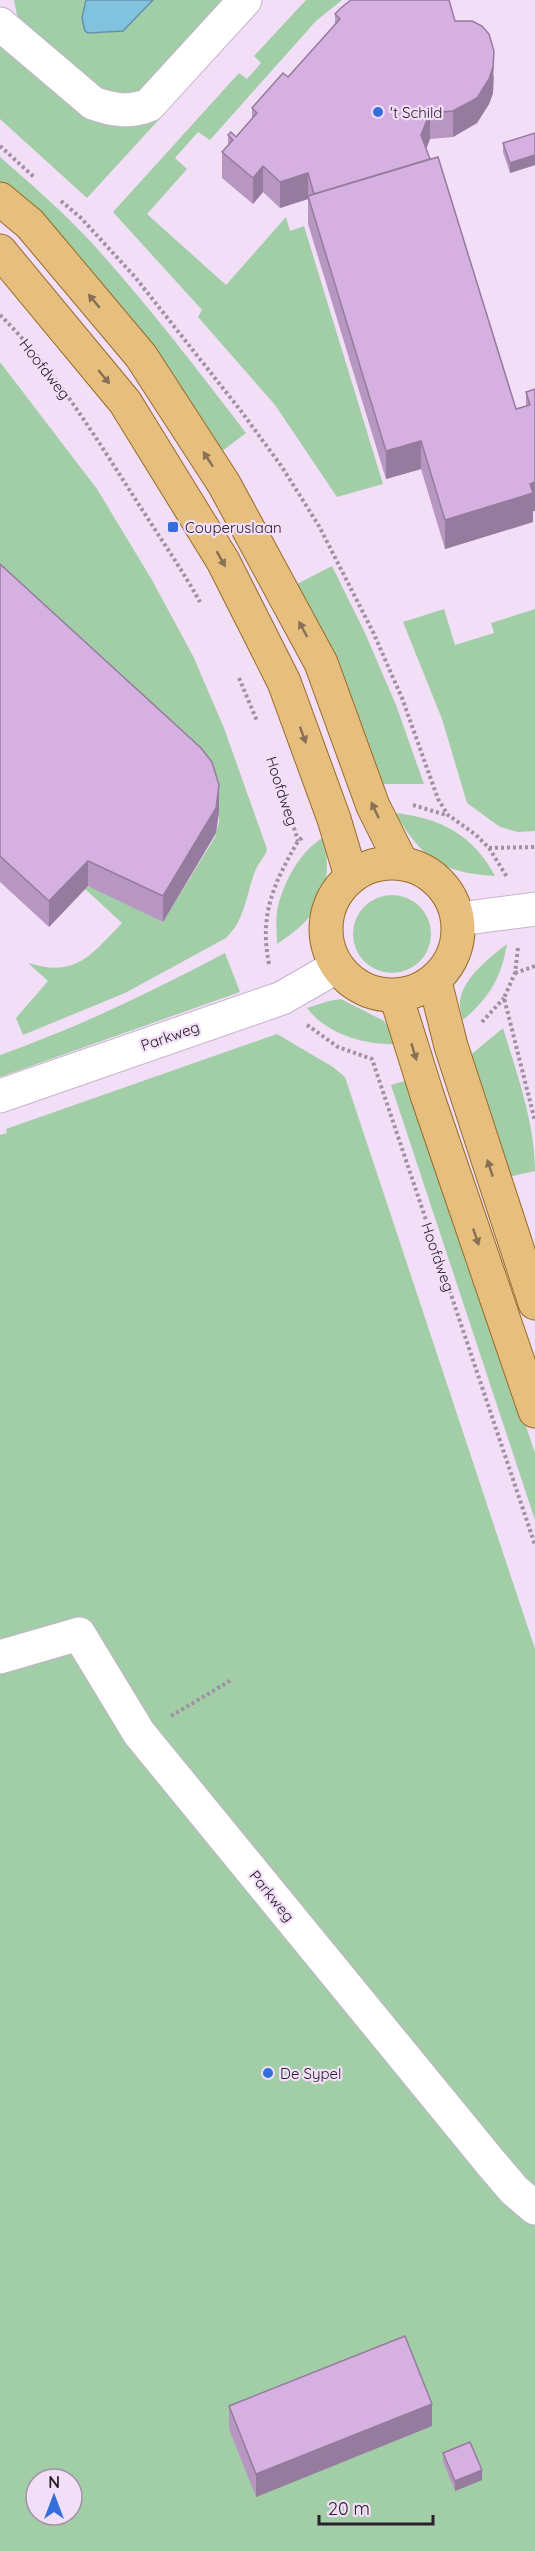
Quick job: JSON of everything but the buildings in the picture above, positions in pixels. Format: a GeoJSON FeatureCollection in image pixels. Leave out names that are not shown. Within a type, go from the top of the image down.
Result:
{"type":"FeatureCollection","features":[{"type":"Feature","properties":{"kind":"main road"},"geometry":{"type":"LineString","coordinates":[[0,199],[30,224],[141,356],[224,484],[321,663],[373,806],[401,862]]}},
{"type":"Feature","properties":{"kind":"main road"},"geometry":{"type":"LineString","coordinates":[[0,251],[125,402],[223,561],[284,682],[334,819],[351,876]]}},
{"type":"Feature","properties":{"kind":"main road"},"geometry":{"type":"LineString","coordinates":[[401,862],[428,872],[448,892],[459,919],[458,942],[450,964],[435,982],[416,992],[396,996],[373,994],[352,983],[336,967],[325,935],[330,902],[351,876],[375,864],[401,862]]}},
{"type":"Feature","properties":{"kind":"main road"},"geometry":{"type":"LineString","coordinates":[[435,982],[451,1046],[535,1303]]}},
{"type":"Feature","properties":{"kind":"main road"},"geometry":{"type":"LineString","coordinates":[[396,996],[427,1095],[535,1411]]}},
{"type":"Feature","properties":{"kind":"street"},"geometry":{"type":"LineString","coordinates":[[0,24],[93,103],[109,109],[138,110],[149,105],[245,0]]}},
{"type":"Feature","properties":{"kind":"street"},"geometry":{"type":"LineString","coordinates":[[459,919],[535,909]]}},
{"type":"Feature","properties":{"kind":"street","name":"Parkweg"},"geometry":{"type":"LineString","coordinates":[[0,1096],[282,998],[336,967]]}},
{"type":"Feature","properties":{"kind":"street","name":"Parkweg"},"geometry":{"type":"LineString","coordinates":[[0,1658],[79,1634],[138,1733],[491,2163],[514,2190],[535,2208]]}},
{"type":"Feature","properties":{"kind":"path","name":"Hoofdweg"},"geometry":{"type":"LineString","coordinates":[[0,315],[35,355],[98,441],[201,603]]}},
{"type":"Feature","properties":{"kind":"path"},"geometry":{"type":"LineString","coordinates":[[235,671],[260,729]]}},
{"type":"Feature","properties":{"kind":"path","name":"Hoofdweg"},"geometry":{"type":"LineString","coordinates":[[282,789],[298,841],[274,885],[267,912],[265,930],[270,972],[282,998],[296,1016],[313,1031],[338,1047],[372,1059],[535,1545]]}},
{"type":"Feature","properties":{"kind":"path"},"geometry":{"type":"LineString","coordinates":[[489,848],[535,847]]}},
{"type":"Feature","properties":{"kind":"path"},"geometry":{"type":"LineString","coordinates":[[515,973],[535,966]]}},
{"type":"Feature","properties":{"kind":"path"},"geometry":{"type":"LineString","coordinates":[[138,1733],[233,1678]]}},
{"type":"Feature","properties":{"kind":"green space"},"geometry":{"type":"Polygon","coordinates":[[[14,0],[86,0],[82,18],[100,33],[123,31],[153,0],[223,0],[159,72],[137,93],[125,97],[102,92],[18,20],[14,0]]]}},
{"type":"Feature","properties":{"kind":"green space"},"geometry":{"type":"Polygon","coordinates":[[[306,0],[342,0],[316,21],[210,140],[198,132],[175,158],[187,169],[147,214],[226,285],[286,217],[290,231],[304,226],[383,484],[337,497],[275,405],[198,317],[202,310],[113,212],[239,73],[247,79],[261,63],[254,56],[306,0]]]}},
{"type":"Feature","properties":{"kind":"green space"},"geometry":{"type":"Polygon","coordinates":[[[0,44],[72,106],[162,110],[165,113],[87,198],[0,119],[0,44]]]}},
{"type":"Feature","properties":{"kind":"green space"},"geometry":{"type":"Polygon","coordinates":[[[0,157],[68,219],[111,264],[246,433],[221,452],[25,206],[0,183],[0,157]]]}},
{"type":"Feature","properties":{"kind":"green space"},"geometry":{"type":"Polygon","coordinates":[[[0,362],[97,489],[152,580],[193,656],[224,728],[267,849],[256,869],[238,923],[226,938],[125,993],[23,1035],[16,1018],[48,981],[28,963],[59,968],[81,961],[101,945],[122,923],[84,888],[92,886],[163,922],[215,837],[219,822],[218,805],[0,590],[0,362]]]}},
{"type":"Feature","properties":{"kind":"green space"},"geometry":{"type":"Polygon","coordinates":[[[332,566],[365,633],[396,705],[424,784],[376,784],[295,585],[332,566]]]}},
{"type":"Feature","properties":{"kind":"green space"},"geometry":{"type":"Polygon","coordinates":[[[444,609],[455,645],[494,633],[491,623],[535,609],[535,831],[518,832],[500,827],[467,803],[442,719],[403,622],[444,609]]]}},
{"type":"Feature","properties":{"kind":"green space"},"geometry":{"type":"Polygon","coordinates":[[[395,813],[427,819],[454,831],[477,850],[495,876],[461,871],[435,861],[415,842],[395,813]]]}},
{"type":"Feature","properties":{"kind":"green space"},"geometry":{"type":"Polygon","coordinates":[[[324,837],[327,872],[321,899],[305,922],[277,944],[277,911],[285,886],[301,858],[324,837]]]}},
{"type":"Feature","properties":{"kind":"green space"},"geometry":{"type":"Polygon","coordinates":[[[392,895],[407,898],[420,906],[428,919],[431,934],[428,949],[420,962],[407,970],[392,973],[377,970],[364,962],[356,949],[353,934],[356,919],[364,906],[377,898],[392,895]]]}},
{"type":"Feature","properties":{"kind":"green space"},"geometry":{"type":"Polygon","coordinates":[[[507,944],[498,977],[493,986],[463,1020],[460,1001],[466,984],[478,969],[507,944]]]}},
{"type":"Feature","properties":{"kind":"green space"},"geometry":{"type":"Polygon","coordinates":[[[225,953],[240,992],[0,1077],[0,1055],[114,1008],[225,953]]]}},
{"type":"Feature","properties":{"kind":"green space"},"geometry":{"type":"Polygon","coordinates":[[[341,999],[384,1021],[399,1044],[374,1043],[349,1037],[325,1025],[307,1008],[341,999]]]}},
{"type":"Feature","properties":{"kind":"green space"},"geometry":{"type":"Polygon","coordinates":[[[503,1028],[529,1117],[535,1171],[508,1177],[468,1057],[503,1028]]]}},
{"type":"Feature","properties":{"kind":"green space","name":"De Sypel"},"geometry":{"type":"Polygon","coordinates":[[[277,1034],[333,1067],[345,1077],[535,1649],[535,2551],[0,2551],[0,1135],[7,1133],[6,1129],[277,1034]]]}},
{"type":"Feature","properties":{"kind":"green space"},"geometry":{"type":"Polygon","coordinates":[[[409,1080],[535,1453],[535,1520],[391,1085],[409,1080]]]}},
{"type":"Feature","properties":{"kind":"water"},"geometry":{"type":"Polygon","coordinates":[[[86,0],[153,0],[123,31],[88,33],[85,31],[82,18],[86,0]]]}},
{"type":"Feature","properties":{"kind":"place","name":"'t Schild"},"geometry":{"type":"Point","coordinates":[378,112]}},
{"type":"Feature","properties":{"kind":"place","name":"Couperuslaan"},"geometry":{"type":"Point","coordinates":[173,527]}},
{"type":"Feature","properties":{"kind":"place","name":"De Sypel"},"geometry":{"type":"Point","coordinates":[268,2073]}}]}
